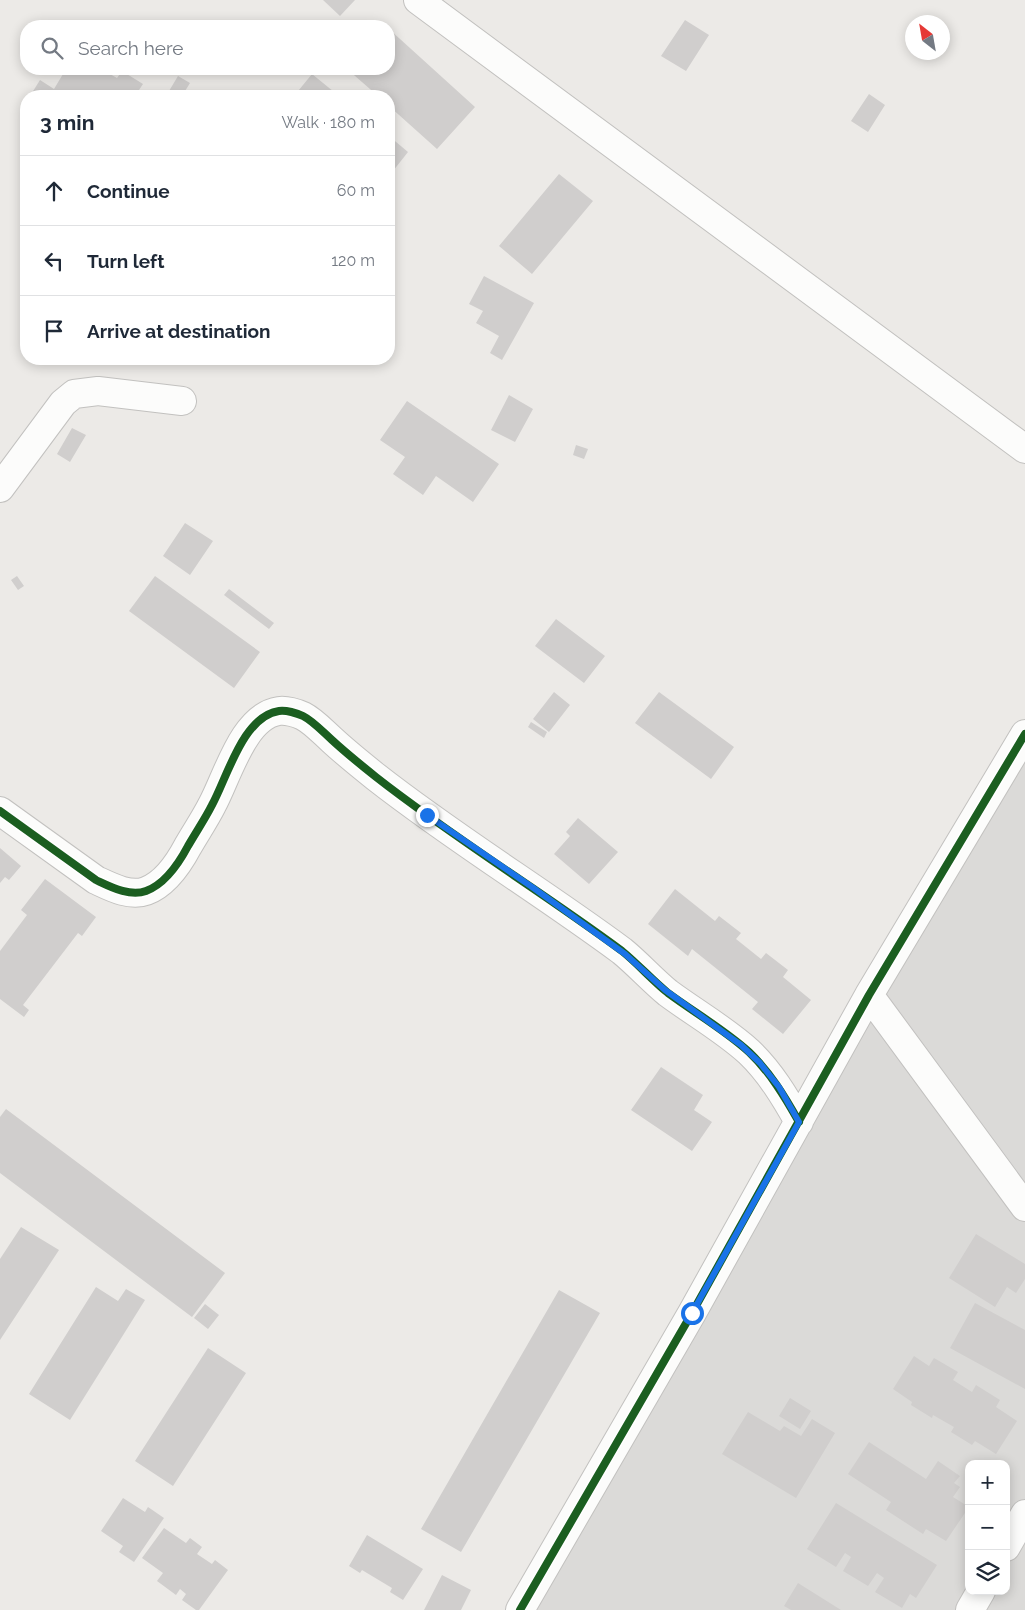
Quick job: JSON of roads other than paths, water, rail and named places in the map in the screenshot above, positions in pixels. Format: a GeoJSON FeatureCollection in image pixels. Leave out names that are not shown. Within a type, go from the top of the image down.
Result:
{"type":"FeatureCollection","features":[{"type":"Feature","properties":{"kind":"street"},"geometry":{"type":"LineString","coordinates":[[418,0],[1025,449]]}},
{"type":"Feature","properties":{"kind":"street"},"geometry":{"type":"LineString","coordinates":[[0,488],[63,403],[74,394],[98,391],[182,401]]}},
{"type":"Feature","properties":{"kind":"street"},"geometry":{"type":"LineString","coordinates":[[0,811],[96,880],[125,892],[147,891],[162,882],[180,860],[213,803],[234,758],[256,723],[266,715],[281,711],[302,715],[395,793],[611,943],[665,990],[741,1045],[760,1063],[779,1087],[799,1122]]}},
{"type":"Feature","properties":{"kind":"street"},"geometry":{"type":"LineString","coordinates":[[520,1610],[692,1313],[869,996],[1025,734]]}},
{"type":"Feature","properties":{"kind":"street"},"geometry":{"type":"LineString","coordinates":[[869,996],[1025,1207]]}},
{"type":"Feature","properties":{"kind":"street"},"geometry":{"type":"LineString","coordinates":[[1010,1540],[1025,1514]]}},
{"type":"Feature","properties":{"kind":"street"},"geometry":{"type":"LineString","coordinates":[[970,1610],[979,1595]]}}]}
